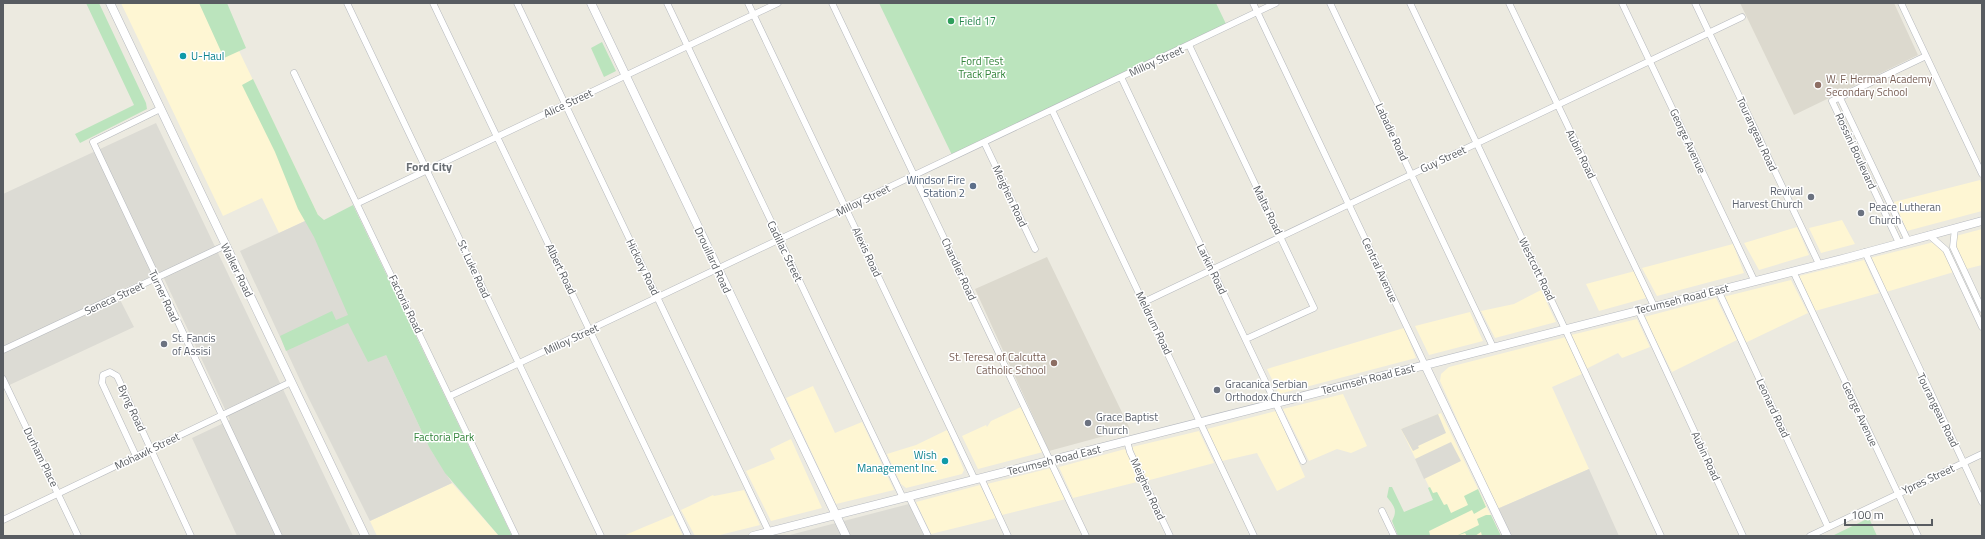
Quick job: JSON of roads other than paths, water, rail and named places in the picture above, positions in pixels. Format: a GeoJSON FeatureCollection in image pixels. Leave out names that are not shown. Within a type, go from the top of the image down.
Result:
{"type":"FeatureCollection","features":[{"type":"Feature","properties":{"kind":"main road","name":"Walker Road"},"geometry":{"type":"LineString","coordinates":[[110,3],[365,536]]}},
{"type":"Feature","properties":{"kind":"main road","name":"Drouillard Road"},"geometry":{"type":"LineString","coordinates":[[591,3],[846,536]]}},
{"type":"Feature","properties":{"kind":"main road","name":"Tecumseh Road East"},"geometry":{"type":"LineString","coordinates":[[753,536],[837,516],[1565,328],[1793,271],[1982,221]]}},
{"type":"Feature","properties":{"kind":"main road","name":"Central Avenue"},"geometry":{"type":"LineString","coordinates":[[1425,365],[1507,536]]}},
{"type":"Feature","properties":{"kind":"street","name":"St. Luke Road"},"geometry":{"type":"LineString","coordinates":[[347,3],[601,536]]}},
{"type":"Feature","properties":{"kind":"street","name":"Albert Road"},"geometry":{"type":"LineString","coordinates":[[433,3],[688,536]]}},
{"type":"Feature","properties":{"kind":"street","name":"Hickory Road"},"geometry":{"type":"LineString","coordinates":[[517,3],[769,532]]}},
{"type":"Feature","properties":{"kind":"street","name":"Cadillac Street"},"geometry":{"type":"LineString","coordinates":[[667,3],[780,240],[906,498],[928,536]]}},
{"type":"Feature","properties":{"kind":"street","name":"Alexis Road"},"geometry":{"type":"LineString","coordinates":[[748,3],[846,209],[978,479],[1008,536]]}},
{"type":"Feature","properties":{"kind":"street","name":"Alice Street"},"geometry":{"type":"LineString","coordinates":[[358,203],[778,3]]}},
{"type":"Feature","properties":{"kind":"street","name":"Chandler Road"},"geometry":{"type":"LineString","coordinates":[[832,3],[1086,536]]}},
{"type":"Feature","properties":{"kind":"street","name":"Central Avenue"},"geometry":{"type":"LineString","coordinates":[[1253,3],[1425,365]]}},
{"type":"Feature","properties":{"kind":"street","name":"Milloy Street"},"geometry":{"type":"LineString","coordinates":[[450,396],[718,270],[1276,3]]}},
{"type":"Feature","properties":{"kind":"street","name":"Labadie Road"},"geometry":{"type":"LineString","coordinates":[[1330,3],[1493,347]]}},
{"type":"Feature","properties":{"kind":"street","name":"Westcott Road"},"geometry":{"type":"LineString","coordinates":[[1410,3],[1565,328],[1661,536]]}},
{"type":"Feature","properties":{"kind":"street","name":"Aubin Road"},"geometry":{"type":"LineString","coordinates":[[1509,3],[1654,306]]}},
{"type":"Feature","properties":{"kind":"street","name":"George Avenue"},"geometry":{"type":"LineString","coordinates":[[1622,3],[1754,280]]}},
{"type":"Feature","properties":{"kind":"street","name":"Tourangeau Road"},"geometry":{"type":"LineString","coordinates":[[1695,3],[1819,264]]}},
{"type":"Feature","properties":{"kind":"street"},"geometry":{"type":"LineString","coordinates":[[1901,3],[1982,174]]}},
{"type":"Feature","properties":{"kind":"street","name":"Guy Street"},"geometry":{"type":"LineString","coordinates":[[1144,302],[1742,17]]}},
{"type":"Feature","properties":{"kind":"street","name":"Malta Road"},"geometry":{"type":"LineString","coordinates":[[1189,45],[1314,308],[1246,339]]}},
{"type":"Feature","properties":{"kind":"street"},"geometry":{"type":"LineString","coordinates":[[1840,98],[1926,56]]}},
{"type":"Feature","properties":{"kind":"street","name":"Factoria Road"},"geometry":{"type":"LineString","coordinates":[[294,73],[358,203],[516,536]]}},
{"type":"Feature","properties":{"kind":"street","name":"Larkin Road"},"geometry":{"type":"LineString","coordinates":[[1121,77],[1277,403],[1303,461]]}},
{"type":"Feature","properties":{"kind":"street","name":"Rossini Boulevard"},"geometry":{"type":"LineString","coordinates":[[1899,243],[1832,101],[1840,98],[1908,241]]}},
{"type":"Feature","properties":{"kind":"street","name":"Turner Road"},"geometry":{"type":"LineString","coordinates":[[160,109],[93,142],[279,536]]}},
{"type":"Feature","properties":{"kind":"street","name":"Meldrum Road"},"geometry":{"type":"LineString","coordinates":[[1052,110],[1254,536]]}},
{"type":"Feature","properties":{"kind":"street","name":"Meighen Road"},"geometry":{"type":"LineString","coordinates":[[984,142],[1035,249]]}},
{"type":"Feature","properties":{"kind":"street","name":"Rossini Boulevard"},"geometry":{"type":"LineString","coordinates":[[1879,200],[1887,196]]}},
{"type":"Feature","properties":{"kind":"street"},"geometry":{"type":"LineString","coordinates":[[1955,228],[1953,247],[1982,309]]}},
{"type":"Feature","properties":{"kind":"street"},"geometry":{"type":"LineString","coordinates":[[1929,235],[1946,250],[1982,327]]}},
{"type":"Feature","properties":{"kind":"street","name":"Seneca Street"},"geometry":{"type":"LineString","coordinates":[[3,350],[226,245]]}},
{"type":"Feature","properties":{"kind":"street"},"geometry":{"type":"LineString","coordinates":[[1946,250],[1953,247]]}},
{"type":"Feature","properties":{"kind":"street","name":"Tourangeau Road"},"geometry":{"type":"LineString","coordinates":[[1865,252],[1982,502]]}},
{"type":"Feature","properties":{"kind":"street","name":"George Avenue"},"geometry":{"type":"LineString","coordinates":[[1793,271],[1918,536]]}},
{"type":"Feature","properties":{"kind":"street","name":"Leonard Road"},"geometry":{"type":"LineString","coordinates":[[1718,290],[1828,527]]}},
{"type":"Feature","properties":{"kind":"street","name":"Aubin Road"},"geometry":{"type":"LineString","coordinates":[[1638,310],[1743,536]]}},
{"type":"Feature","properties":{"kind":"street","name":"Byng Road"},"geometry":{"type":"LineString","coordinates":[[136,456],[102,383],[106,373],[110,372],[117,376],[191,536]]}},
{"type":"Feature","properties":{"kind":"street","name":"Durham Place"},"geometry":{"type":"LineString","coordinates":[[3,379],[78,536]]}},
{"type":"Feature","properties":{"kind":"street","name":"Mohawk Street"},"geometry":{"type":"LineString","coordinates":[[3,520],[291,382]]}},
{"type":"Feature","properties":{"kind":"street","name":"Meighen Road"},"geometry":{"type":"LineString","coordinates":[[1127,441],[1130,452],[1170,536]]}},
{"type":"Feature","properties":{"kind":"street","name":"Ypres Street"},"geometry":{"type":"LineString","coordinates":[[1810,536],[1982,454]]}},
{"type":"Feature","properties":{"kind":"street"},"geometry":{"type":"LineString","coordinates":[[1382,511],[1394,536]]}},
{"type":"Feature","properties":{"kind":"place","name":"Field 17"},"geometry":{"type":"Point","coordinates":[951,21]}},
{"type":"Feature","properties":{"kind":"place","name":"U-Haul"},"geometry":{"type":"Point","coordinates":[183,56]}},
{"type":"Feature","properties":{"kind":"place","name":"W. F. Herman Academy Secondary School"},"geometry":{"type":"Point","coordinates":[1818,85]}},
{"type":"Feature","properties":{"kind":"place","name":"Windsor Fire Station 2"},"geometry":{"type":"Point","coordinates":[973,186]}},
{"type":"Feature","properties":{"kind":"place","name":"Revival Harvest Church"},"geometry":{"type":"Point","coordinates":[1811,197]}},
{"type":"Feature","properties":{"kind":"place","name":"Peace Lutheran Church"},"geometry":{"type":"Point","coordinates":[1861,213]}},
{"type":"Feature","properties":{"kind":"place","name":"St. Fancis of Assisi"},"geometry":{"type":"Point","coordinates":[164,344]}},
{"type":"Feature","properties":{"kind":"place","name":"St. Teresa of Calcutta Catholic School"},"geometry":{"type":"Point","coordinates":[1054,363]}},
{"type":"Feature","properties":{"kind":"place","name":"Gracanica Serbian Orthodox Church"},"geometry":{"type":"Point","coordinates":[1217,390]}},
{"type":"Feature","properties":{"kind":"place","name":"Grace Baptist Church"},"geometry":{"type":"Point","coordinates":[1088,423]}},
{"type":"Feature","properties":{"kind":"place","name":"Wish Management Inc."},"geometry":{"type":"Point","coordinates":[945,461]}},
{"type":"Feature","properties":{"kind":"district","name":"Ford City"},"geometry":{"type":"Point","coordinates":[429,166]}},
{"type":"Feature","properties":{"kind":"park label","name":"Ford Test Track Park"},"geometry":{"type":"Point","coordinates":[982,67]}},
{"type":"Feature","properties":{"kind":"park label","name":"Factoria Park"},"geometry":{"type":"Point","coordinates":[444,437]}}]}
